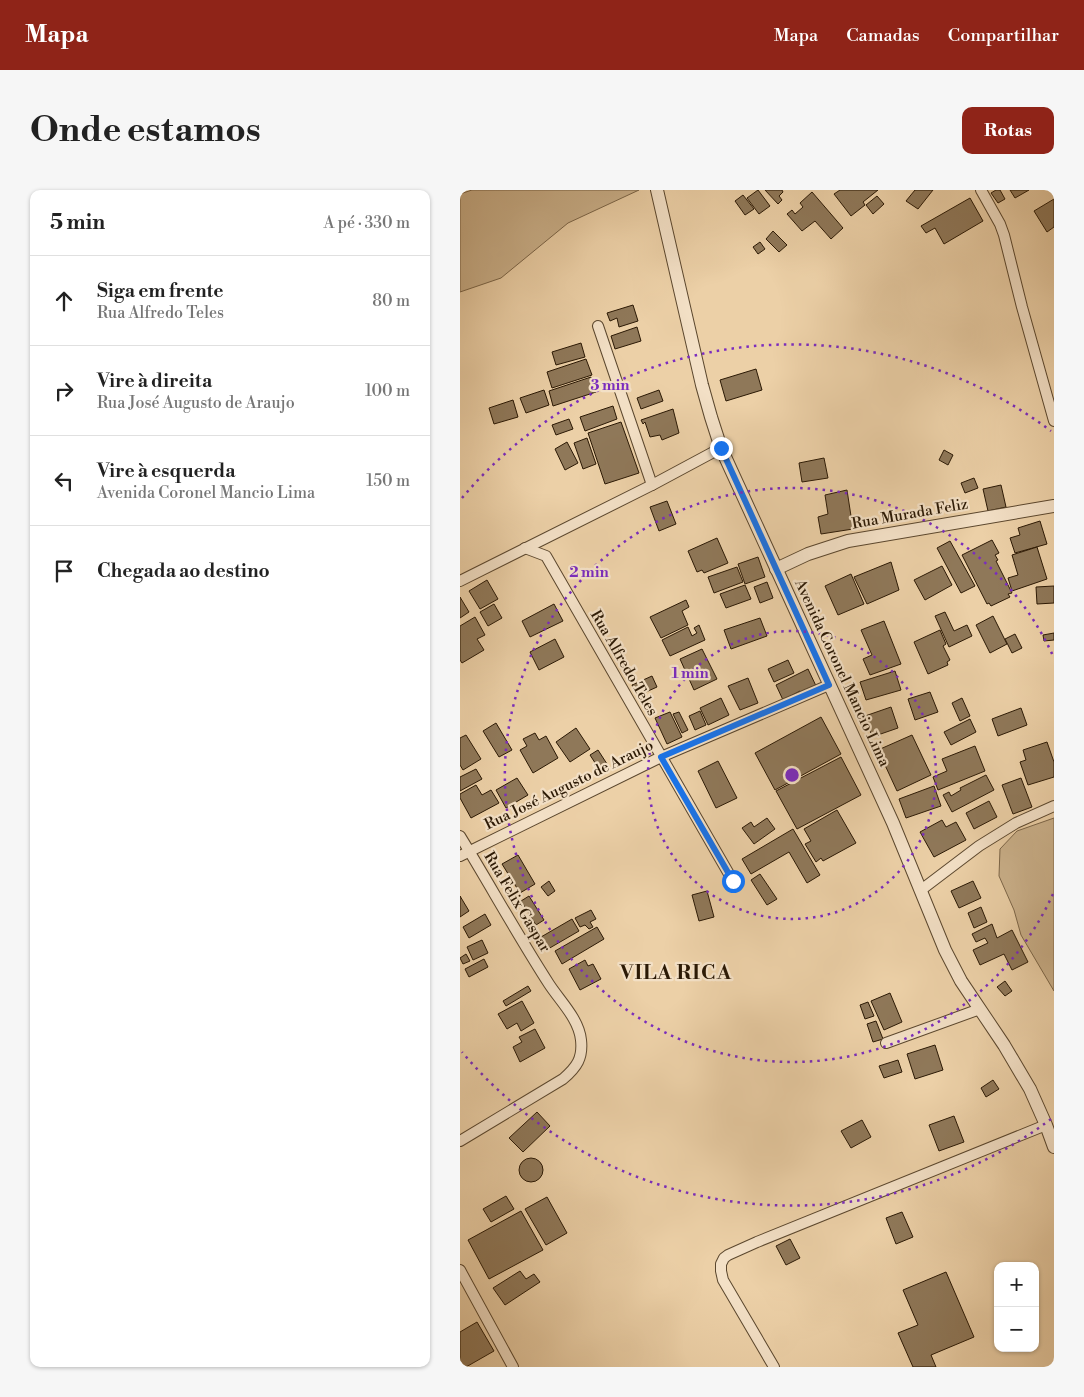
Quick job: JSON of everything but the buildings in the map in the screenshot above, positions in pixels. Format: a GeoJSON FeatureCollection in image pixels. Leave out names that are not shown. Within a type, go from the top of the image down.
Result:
{"type":"FeatureCollection","features":[{"type":"Feature","properties":{"kind":"street","name":"Avenida Coronel Mancio Lima"},"geometry":{"type":"LineString","coordinates":[[657,190],[702,384],[721,448],[893,824],[945,950],[961,981],[1004,1045],[1030,1089],[1054,1147]]}},
{"type":"Feature","properties":{"kind":"street"},"geometry":{"type":"LineString","coordinates":[[981,190],[1004,235],[1054,421]]}},
{"type":"Feature","properties":{"kind":"street"},"geometry":{"type":"LineString","coordinates":[[598,326],[652,485]]}},
{"type":"Feature","properties":{"kind":"street"},"geometry":{"type":"LineString","coordinates":[[460,581],[652,485],[721,448]]}},
{"type":"Feature","properties":{"kind":"street","name":"Rua Murada Feliz"},"geometry":{"type":"LineString","coordinates":[[776,569],[808,554],[848,541],[1054,506]]}},
{"type":"Feature","properties":{"kind":"street","name":"Rua Alfredo Teles"},"geometry":{"type":"LineString","coordinates":[[525,548],[546,556],[733,881]]}},
{"type":"Feature","properties":{"kind":"street","name":"Rua José Augusto de Araujo"},"geometry":{"type":"LineString","coordinates":[[464,853],[661,757],[829,685]]}},
{"type":"Feature","properties":{"kind":"street"},"geometry":{"type":"LineString","coordinates":[[921,890],[978,846],[1016,823],[1054,806]]}},
{"type":"Feature","properties":{"kind":"street","name":"Rua Felix Gaspar"},"geometry":{"type":"LineString","coordinates":[[460,836],[464,853],[579,1030],[582,1048],[579,1061],[574,1069],[563,1079],[460,1141]]}},
{"type":"Feature","properties":{"kind":"street"},"geometry":{"type":"LineString","coordinates":[[886,1043],[980,1009]]}},
{"type":"Feature","properties":{"kind":"street"},"geometry":{"type":"LineString","coordinates":[[774,1367],[728,1290],[721,1271],[721,1264],[724,1258],[758,1242],[1046,1125]]}},
{"type":"Feature","properties":{"kind":"street"},"geometry":{"type":"LineString","coordinates":[[460,1270],[513,1367]]}},
{"type":"Feature","properties":{"kind":"shaded area"},"geometry":{"type":"Polygon","coordinates":[[[472,190],[639,190],[568,223],[501,278],[460,292],[460,194],[472,190]]]}},
{"type":"Feature","properties":{"kind":"shaded area"},"geometry":{"type":"Polygon","coordinates":[[[1054,818],[1054,991],[1021,935],[1014,910],[999,876],[1000,849],[1017,831],[1054,818]]]}},
{"type":"Feature","properties":{"kind":"district","name":"VILA RICA"},"geometry":{"type":"Point","coordinates":[676,973]}},
{"type":"Feature","properties":{"kind":"route"},"geometry":{"type":"LineString","coordinates":[[721,448],[829,685],[661,757],[733,881]]}}]}
